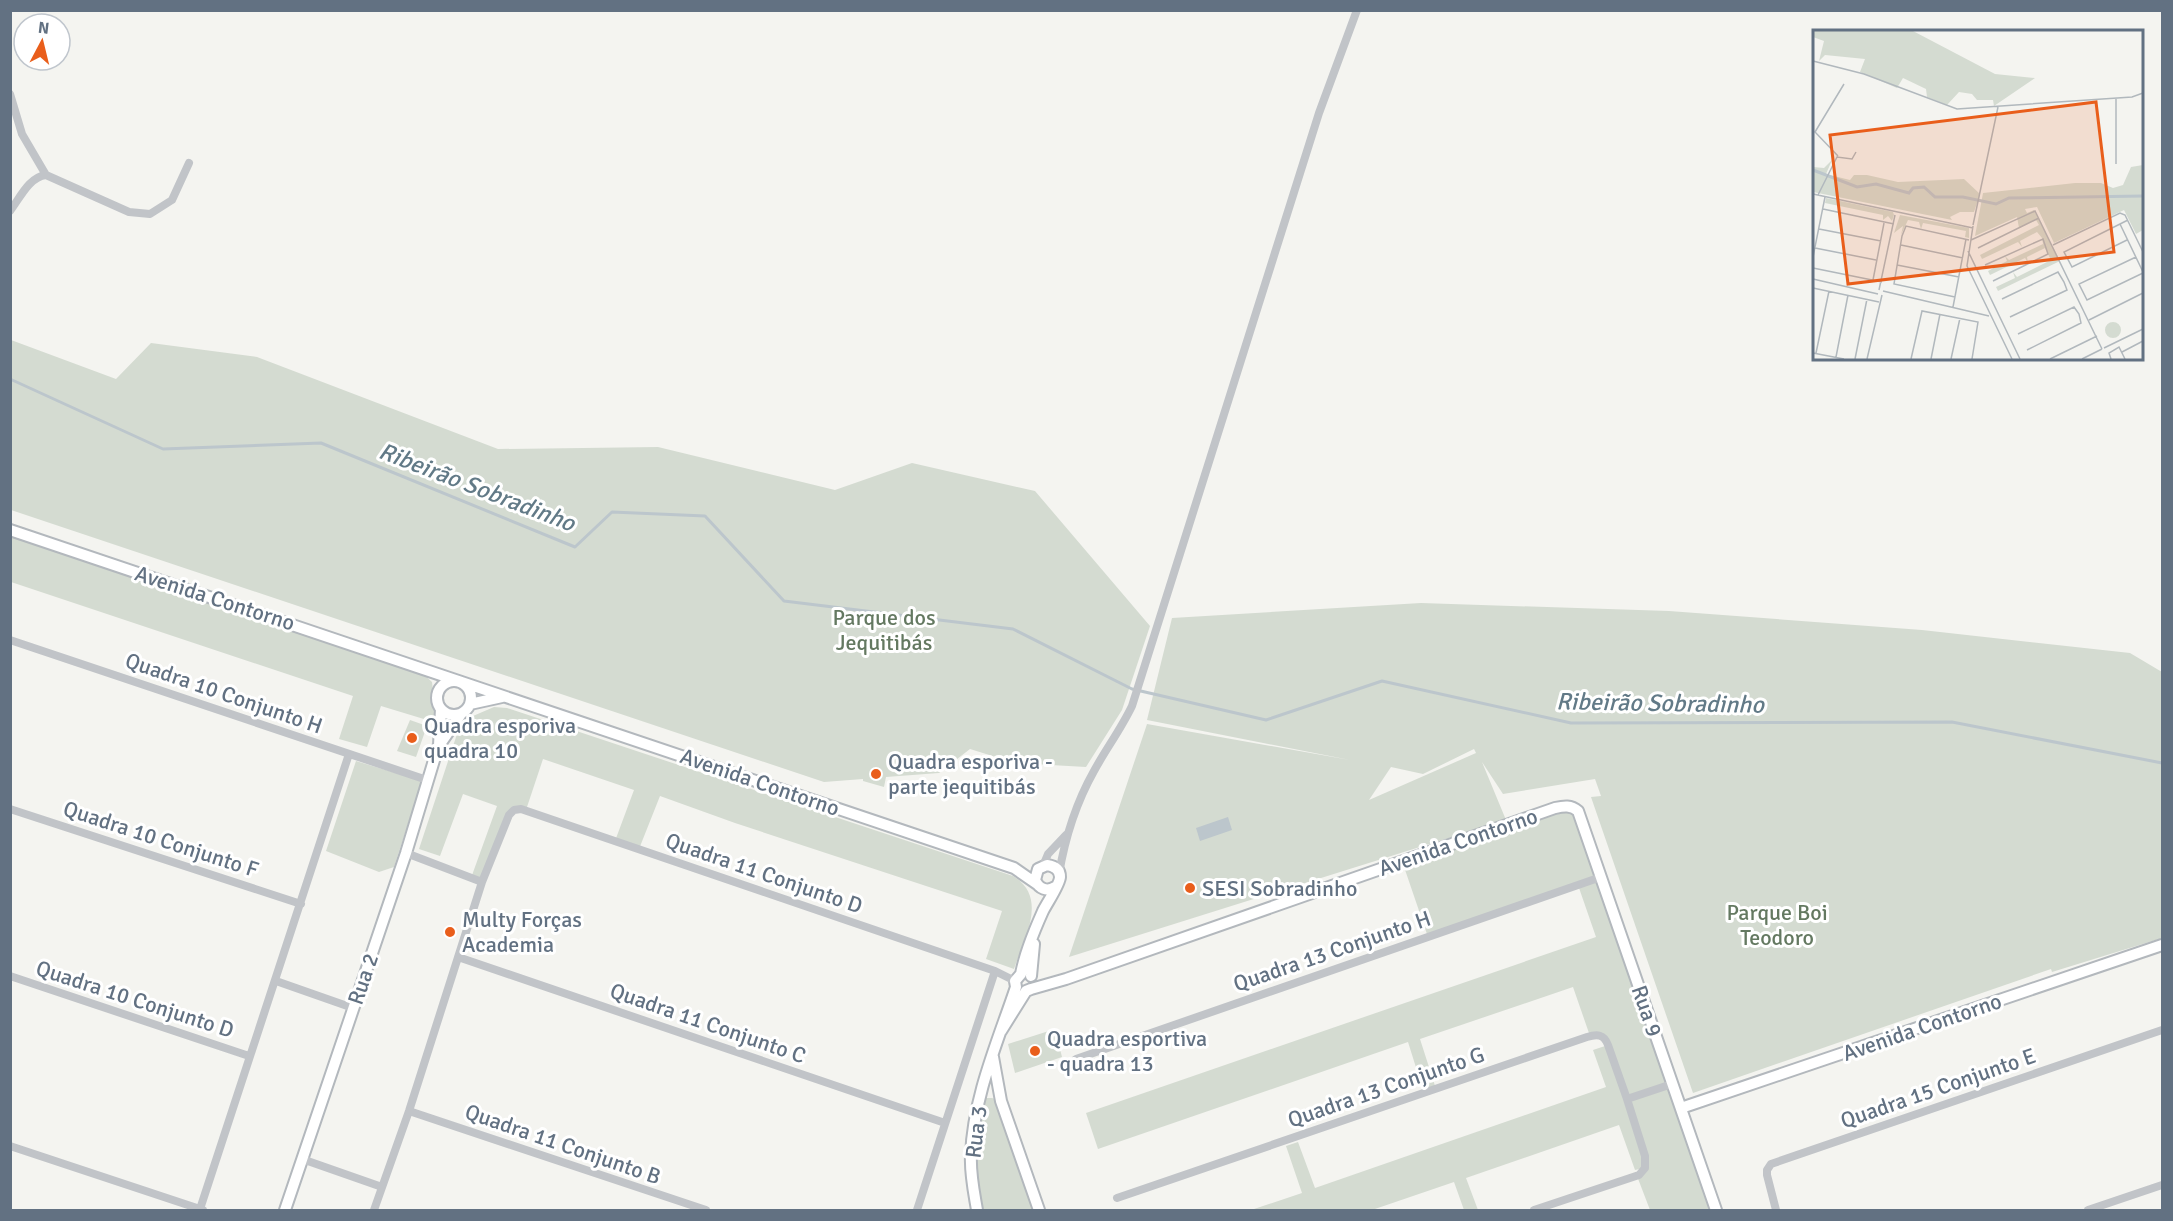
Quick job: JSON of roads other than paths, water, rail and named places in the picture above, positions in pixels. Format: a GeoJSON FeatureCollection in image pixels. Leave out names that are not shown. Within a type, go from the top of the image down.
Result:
{"type":"FeatureCollection","features":[{"type":"Feature","properties":{"kind":"street"},"geometry":{"type":"LineString","coordinates":[[1025,982],[1035,931],[1059,881],[1067,834],[1093,772],[1132,706],[1319,112],[1357,10]]}},
{"type":"Feature","properties":{"kind":"street"},"geometry":{"type":"LineString","coordinates":[[10,94],[22,134],[46,175]]}},
{"type":"Feature","properties":{"kind":"street"},"geometry":{"type":"LineString","coordinates":[[10,211],[32,181],[38,176],[46,175],[129,212],[150,214],[172,200],[189,163]]}},
{"type":"Feature","properties":{"kind":"street","name":"Avenida Contorno"},"geometry":{"type":"LineString","coordinates":[[10,530],[1014,868],[1038,886]]}},
{"type":"Feature","properties":{"kind":"street","name":"Quadra 10 Conjunto H"},"geometry":{"type":"LineString","coordinates":[[10,640],[427,780]]}},
{"type":"Feature","properties":{"kind":"street"},"geometry":{"type":"LineString","coordinates":[[419,666],[435,684],[437,701],[441,709],[450,714],[461,714],[470,704],[469,689],[461,682],[447,682],[439,688],[437,693]]}},
{"type":"Feature","properties":{"kind":"street"},"geometry":{"type":"LineString","coordinates":[[470,704],[506,697]]}},
{"type":"Feature","properties":{"kind":"street","name":"Rua 2"},"geometry":{"type":"LineString","coordinates":[[285,1210],[406,853],[438,747],[441,709]]}},
{"type":"Feature","properties":{"kind":"street","name":"Rua 2"},"geometry":{"type":"LineString","coordinates":[[438,747],[461,714]]}},
{"type":"Feature","properties":{"kind":"street"},"geometry":{"type":"LineString","coordinates":[[10,1146],[202,1210],[249,1056],[276,981],[349,754]]}},
{"type":"Feature","properties":{"kind":"street","name":"Avenida Contorno"},"geometry":{"type":"LineString","coordinates":[[1025,982],[1066,979],[1555,808],[1573,807],[1578,811]]}},
{"type":"Feature","properties":{"kind":"street","name":"Quadra 10 Conjunto F"},"geometry":{"type":"LineString","coordinates":[[10,809],[301,904]]}},
{"type":"Feature","properties":{"kind":"street","name":"Quadra 11 Conjunto D"},"geometry":{"type":"LineString","coordinates":[[482,882],[509,815],[514,810],[521,809],[1025,982]]}},
{"type":"Feature","properties":{"kind":"street","name":"Rua 9"},"geometry":{"type":"LineString","coordinates":[[1578,811],[1716,1210]]}},
{"type":"Feature","properties":{"kind":"street"},"geometry":{"type":"LineString","coordinates":[[1044,910],[1035,876],[1043,866],[1048,854],[1067,834]]}},
{"type":"Feature","properties":{"kind":"street"},"geometry":{"type":"LineString","coordinates":[[374,1210],[409,1111],[482,882],[406,853]]}},
{"type":"Feature","properties":{"kind":"street"},"geometry":{"type":"LineString","coordinates":[[1043,866],[1051,866],[1060,871]]}},
{"type":"Feature","properties":{"kind":"street","name":"Avenida Contorno"},"geometry":{"type":"LineString","coordinates":[[1014,868],[1043,866]]}},
{"type":"Feature","properties":{"kind":"street","name":"Quadra 13 Conjunto H"},"geometry":{"type":"LineString","coordinates":[[1076,1059],[1601,877]]}},
{"type":"Feature","properties":{"kind":"street"},"geometry":{"type":"LineString","coordinates":[[1038,886],[1047,890],[1055,887]]}},
{"type":"Feature","properties":{"kind":"street","name":"Avenida Contorno"},"geometry":{"type":"LineString","coordinates":[[1681,1108],[2163,945]]}},
{"type":"Feature","properties":{"kind":"street","name":"Quadra 11 Conjunto C"},"geometry":{"type":"LineString","coordinates":[[458,957],[945,1123]]}},
{"type":"Feature","properties":{"kind":"street"},"geometry":{"type":"LineString","coordinates":[[917,1210],[995,971]]}},
{"type":"Feature","properties":{"kind":"street","name":"Quadra 10 Conjunto D"},"geometry":{"type":"LineString","coordinates":[[10,976],[249,1056]]}},
{"type":"Feature","properties":{"kind":"street"},"geometry":{"type":"LineString","coordinates":[[276,981],[352,1008]]}},
{"type":"Feature","properties":{"kind":"street","name":"Rua 3"},"geometry":{"type":"LineString","coordinates":[[977,1210],[971,1157],[973,1130],[979,1102],[1001,1031],[1025,982]]}},
{"type":"Feature","properties":{"kind":"street","name":"Quadra 15 Conjunto E"},"geometry":{"type":"LineString","coordinates":[[1776,1210],[1767,1175],[1771,1164],[2163,1030]]}},
{"type":"Feature","properties":{"kind":"street","name":"Quadra 13 Conjunto G"},"geometry":{"type":"LineString","coordinates":[[1117,1198],[1593,1035],[1605,1038],[1627,1099]]}},
{"type":"Feature","properties":{"kind":"street","name":"Rua 3"},"geometry":{"type":"LineString","coordinates":[[993,1054],[1001,1101],[1039,1210]]}},
{"type":"Feature","properties":{"kind":"street"},"geometry":{"type":"LineString","coordinates":[[1534,1210],[1642,1173],[1646,1168],[1645,1156],[1627,1099],[1672,1084]]}},
{"type":"Feature","properties":{"kind":"street"},"geometry":{"type":"LineString","coordinates":[[979,1102],[988,1098],[1001,1101]]}},
{"type":"Feature","properties":{"kind":"street","name":"Quadra 11 Conjunto B"},"geometry":{"type":"LineString","coordinates":[[409,1111],[705,1210]]}},
{"type":"Feature","properties":{"kind":"street"},"geometry":{"type":"LineString","coordinates":[[302,1159],[382,1187]]}},
{"type":"Feature","properties":{"kind":"street"},"geometry":{"type":"LineString","coordinates":[[2088,1210],[2163,1185]]}},
{"type":"Feature","properties":{"kind":"waterway","name":"Ribeirão Sobradinho"},"geometry":{"type":"LineString","coordinates":[[10,379],[163,449],[321,443],[575,547],[612,512],[705,516],[784,601],[1013,629],[1132,689],[1266,720],[1382,681],[1571,723],[1952,722],[2162,763]]}},
{"type":"Feature","properties":{"kind":"place","name":"Quadra esporiva quadra 10"},"geometry":{"type":"Point","coordinates":[412,738]}},
{"type":"Feature","properties":{"kind":"place","name":"Quadra esporiva - parte jequitibás"},"geometry":{"type":"Point","coordinates":[876,774]}},
{"type":"Feature","properties":{"kind":"place","name":"SESI Sobradinho"},"geometry":{"type":"Point","coordinates":[1190,888]}},
{"type":"Feature","properties":{"kind":"place","name":"Multy Forças Academia"},"geometry":{"type":"Point","coordinates":[450,932]}},
{"type":"Feature","properties":{"kind":"place","name":"Quadra esportiva - quadra 13"},"geometry":{"type":"Point","coordinates":[1035,1051]}},
{"type":"Feature","properties":{"kind":"park label","name":"Parque dos Jequitibás"},"geometry":{"type":"Point","coordinates":[884,630]}},
{"type":"Feature","properties":{"kind":"park label","name":"Parque Boi Teodoro"},"geometry":{"type":"Point","coordinates":[1777,924]}}]}
